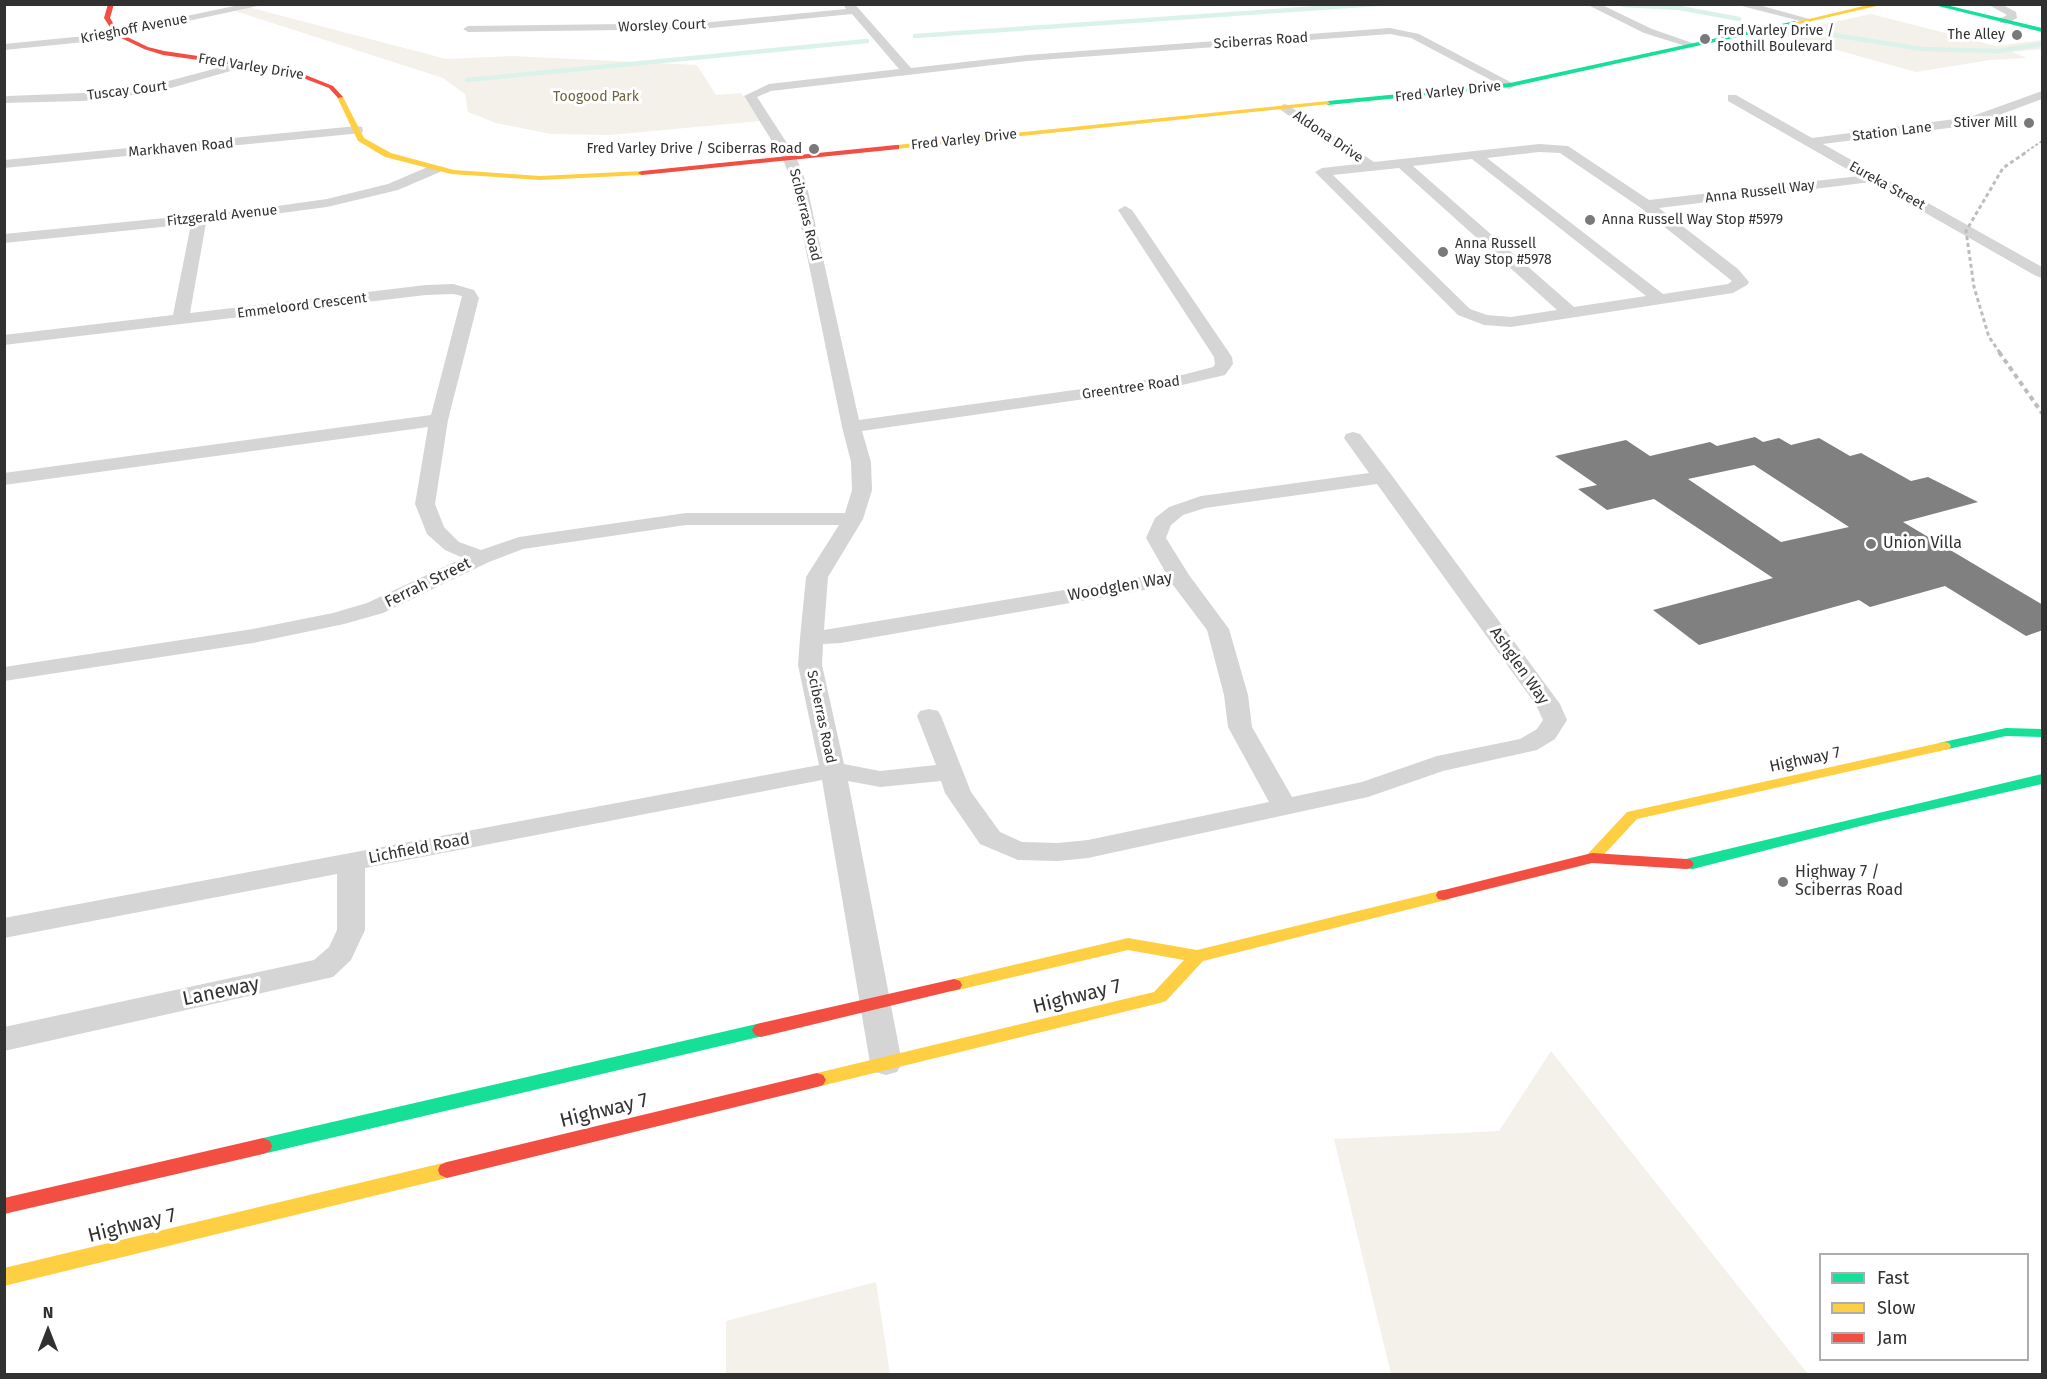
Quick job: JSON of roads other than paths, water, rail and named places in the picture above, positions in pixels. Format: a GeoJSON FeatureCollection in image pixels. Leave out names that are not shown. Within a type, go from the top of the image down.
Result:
{"type":"FeatureCollection","features":[{"type":"Feature","properties":{"kind":"street"},"geometry":{"type":"LineString","coordinates":[[111,4],[107,18],[117,34]]}},
{"type":"Feature","properties":{"kind":"street","name":"Krieghoff Avenue"},"geometry":{"type":"LineString","coordinates":[[4,46],[62,42],[117,34],[262,4]]}},
{"type":"Feature","properties":{"kind":"street"},"geometry":{"type":"LineString","coordinates":[[1591,4],[1648,31],[1692,45]]}},
{"type":"Feature","properties":{"kind":"street"},"geometry":{"type":"LineString","coordinates":[[1739,4],[1808,20]]}},
{"type":"Feature","properties":{"kind":"street","name":"Fred Varley Drive"},"geometry":{"type":"LineString","coordinates":[[117,34],[137,45],[163,53],[291,71],[315,79],[338,93],[361,139],[388,155],[435,169],[506,177],[584,177],[1510,86],[1882,4]]}},
{"type":"Feature","properties":{"kind":"street"},"geometry":{"type":"LineString","coordinates":[[1933,4],[2041,29]]}},
{"type":"Feature","properties":{"kind":"street"},"geometry":{"type":"LineString","coordinates":[[1992,4],[2012,14],[2012,18],[2004,21]]}},
{"type":"Feature","properties":{"kind":"street"},"geometry":{"type":"LineString","coordinates":[[851,8],[908,72]]}},
{"type":"Feature","properties":{"kind":"street","name":"Worsley Court"},"geometry":{"type":"LineString","coordinates":[[468,29],[701,26],[851,8]]}},
{"type":"Feature","properties":{"kind":"street","name":"Sciberras Road"},"geometry":{"type":"LineString","coordinates":[[886,1064],[833,770],[810,664],[817,577],[852,519],[862,490],[861,462],[851,427],[799,182],[789,157],[750,96],[769,88],[1056,55],[1390,31],[1415,36],[1510,86]]}},
{"type":"Feature","properties":{"kind":"street","name":"Tuscay Court"},"geometry":{"type":"LineString","coordinates":[[8,100],[83,97],[157,88],[244,64]]}},
{"type":"Feature","properties":{"kind":"street","name":"Station Lane"},"geometry":{"type":"LineString","coordinates":[[1808,142],[1971,122],[2043,95]]}},
{"type":"Feature","properties":{"kind":"street","name":"Eureka Street"},"geometry":{"type":"LineString","coordinates":[[1732,98],[2043,273]]}},
{"type":"Feature","properties":{"kind":"street","name":"Aldona Drive"},"geometry":{"type":"LineString","coordinates":[[1284,108],[1372,167]]}},
{"type":"Feature","properties":{"kind":"street","name":"Markhaven Road"},"geometry":{"type":"LineString","coordinates":[[4,164],[357,130]]}},
{"type":"Feature","properties":{"kind":"street"},"geometry":{"type":"LineString","coordinates":[[1539,147],[1563,149],[1646,205],[1732,272],[1741,282],[1733,288],[1511,322],[1484,320],[1464,312],[1322,172],[1402,163],[1539,147]]}},
{"type":"Feature","properties":{"kind":"street"},"geometry":{"type":"LineString","coordinates":[[1475,155],[1659,299]]}},
{"type":"Feature","properties":{"kind":"street"},"geometry":{"type":"LineString","coordinates":[[1402,163],[1570,313]]}},
{"type":"Feature","properties":{"kind":"street","name":"Fitzgerald Avenue"},"geometry":{"type":"LineString","coordinates":[[4,239],[327,203],[393,187],[435,169]]}},
{"type":"Feature","properties":{"kind":"street","name":"Anna Russell Way"},"geometry":{"type":"LineString","coordinates":[[1646,205],[1874,178]]}},
{"type":"Feature","properties":{"kind":"street","name":"Greentree Road"},"geometry":{"type":"LineString","coordinates":[[851,427],[1182,381],[1219,371],[1224,364],[1223,357],[1125,210]]}},
{"type":"Feature","properties":{"kind":"street"},"geometry":{"type":"LineString","coordinates":[[180,320],[199,219]]}},
{"type":"Feature","properties":{"kind":"street","name":"Emmeloord Crescent"},"geometry":{"type":"LineString","coordinates":[[4,340],[426,290],[453,289],[468,293],[471,298],[439,420],[425,504],[434,530],[452,546],[481,557]]}},
{"type":"Feature","properties":{"kind":"street"},"geometry":{"type":"LineString","coordinates":[[4,479],[439,420]]}},
{"type":"Feature","properties":{"kind":"street","name":"Ashglen Way"},"geometry":{"type":"LineString","coordinates":[[929,716],[958,793],[990,838],[1018,851],[1088,849],[1368,789],[1437,764],[1528,745],[1546,734],[1555,720],[1548,704],[1353,438]]}},
{"type":"Feature","properties":{"kind":"street","name":"Woodglen Way"},"geometry":{"type":"LineString","coordinates":[[811,638],[841,636],[1179,577],[1156,538],[1162,522],[1176,511],[1201,502],[1383,477]]}},
{"type":"Feature","properties":{"kind":"street","name":"Ferrah Street"},"geometry":{"type":"LineString","coordinates":[[4,674],[253,636],[336,618],[375,608],[481,557],[519,543],[686,519],[852,519]]}},
{"type":"Feature","properties":{"kind":"street"},"geometry":{"type":"LineString","coordinates":[[1179,577],[1218,628],[1236,695],[1240,727],[1285,807]]}},
{"type":"Feature","properties":{"kind":"street","name":"Highway 7"},"geometry":{"type":"LineString","coordinates":[[1592,858],[1632,815],[2006,732],[2043,733]]}},
{"type":"Feature","properties":{"kind":"street"},"geometry":{"type":"LineString","coordinates":[[833,770],[880,779],[951,772]]}},
{"type":"Feature","properties":{"kind":"street","name":"Lichfield Road"},"geometry":{"type":"LineString","coordinates":[[4,928],[833,770]]}},
{"type":"Feature","properties":{"kind":"street"},"geometry":{"type":"LineString","coordinates":[[4,1206],[1128,944],[1197,956],[1592,858],[1693,864],[1876,817],[2043,779]]}},
{"type":"Feature","properties":{"kind":"street","name":"Laneway"},"geometry":{"type":"LineString","coordinates":[[4,1039],[323,969],[340,953],[351,930],[351,862]]}},
{"type":"Feature","properties":{"kind":"street","name":"Highway 7"},"geometry":{"type":"LineString","coordinates":[[4,1278],[1160,998],[1197,956]]}},
{"type":"Feature","properties":{"kind":"waterway"},"geometry":{"type":"LineString","coordinates":[[915,36],[1377,4]]}},
{"type":"Feature","properties":{"kind":"waterway"},"geometry":{"type":"LineString","coordinates":[[1624,5],[1680,8],[1739,19]]}},
{"type":"Feature","properties":{"kind":"waterway"},"geometry":{"type":"LineString","coordinates":[[1815,32],[1922,49],[1998,51],[2042,44]]}},
{"type":"Feature","properties":{"kind":"waterway"},"geometry":{"type":"LineString","coordinates":[[467,80],[867,41]]}},
{"type":"Feature","properties":{"kind":"railway"},"geometry":{"type":"LineString","coordinates":[[2023,154],[2042,141]]}},
{"type":"Feature","properties":{"kind":"railway"},"geometry":{"type":"LineString","coordinates":[[2000,353],[1989,337],[1974,287],[1966,231],[2003,168],[2025,153]]}},
{"type":"Feature","properties":{"kind":"railway"},"geometry":{"type":"LineString","coordinates":[[1999,352],[2042,413]]}},
{"type":"Feature","properties":{"kind":"place","name":"The Alley"},"geometry":{"type":"Point","coordinates":[2017,35]}},
{"type":"Feature","properties":{"kind":"place","name":"Fred Varley Drive / Foothill Boulevard"},"geometry":{"type":"Point","coordinates":[1705,39]}},
{"type":"Feature","properties":{"kind":"place","name":"Stiver Mill"},"geometry":{"type":"Point","coordinates":[2029,123]}},
{"type":"Feature","properties":{"kind":"place","name":"Fred Varley Drive / Sciberras Road"},"geometry":{"type":"Point","coordinates":[814,149]}},
{"type":"Feature","properties":{"kind":"place","name":"Anna Russell Way Stop #5979"},"geometry":{"type":"Point","coordinates":[1590,220]}},
{"type":"Feature","properties":{"kind":"place","name":"Anna Russell Way Stop #5978"},"geometry":{"type":"Point","coordinates":[1443,252]}},
{"type":"Feature","properties":{"kind":"place","name":"Union Villa"},"geometry":{"type":"Point","coordinates":[1871,544]}},
{"type":"Feature","properties":{"kind":"place","name":"Highway 7 / Sciberras Road"},"geometry":{"type":"Point","coordinates":[1783,882]}},
{"type":"Feature","properties":{"kind":"park label","name":"Toogood Park"},"geometry":{"type":"Point","coordinates":[596,97]}}]}
